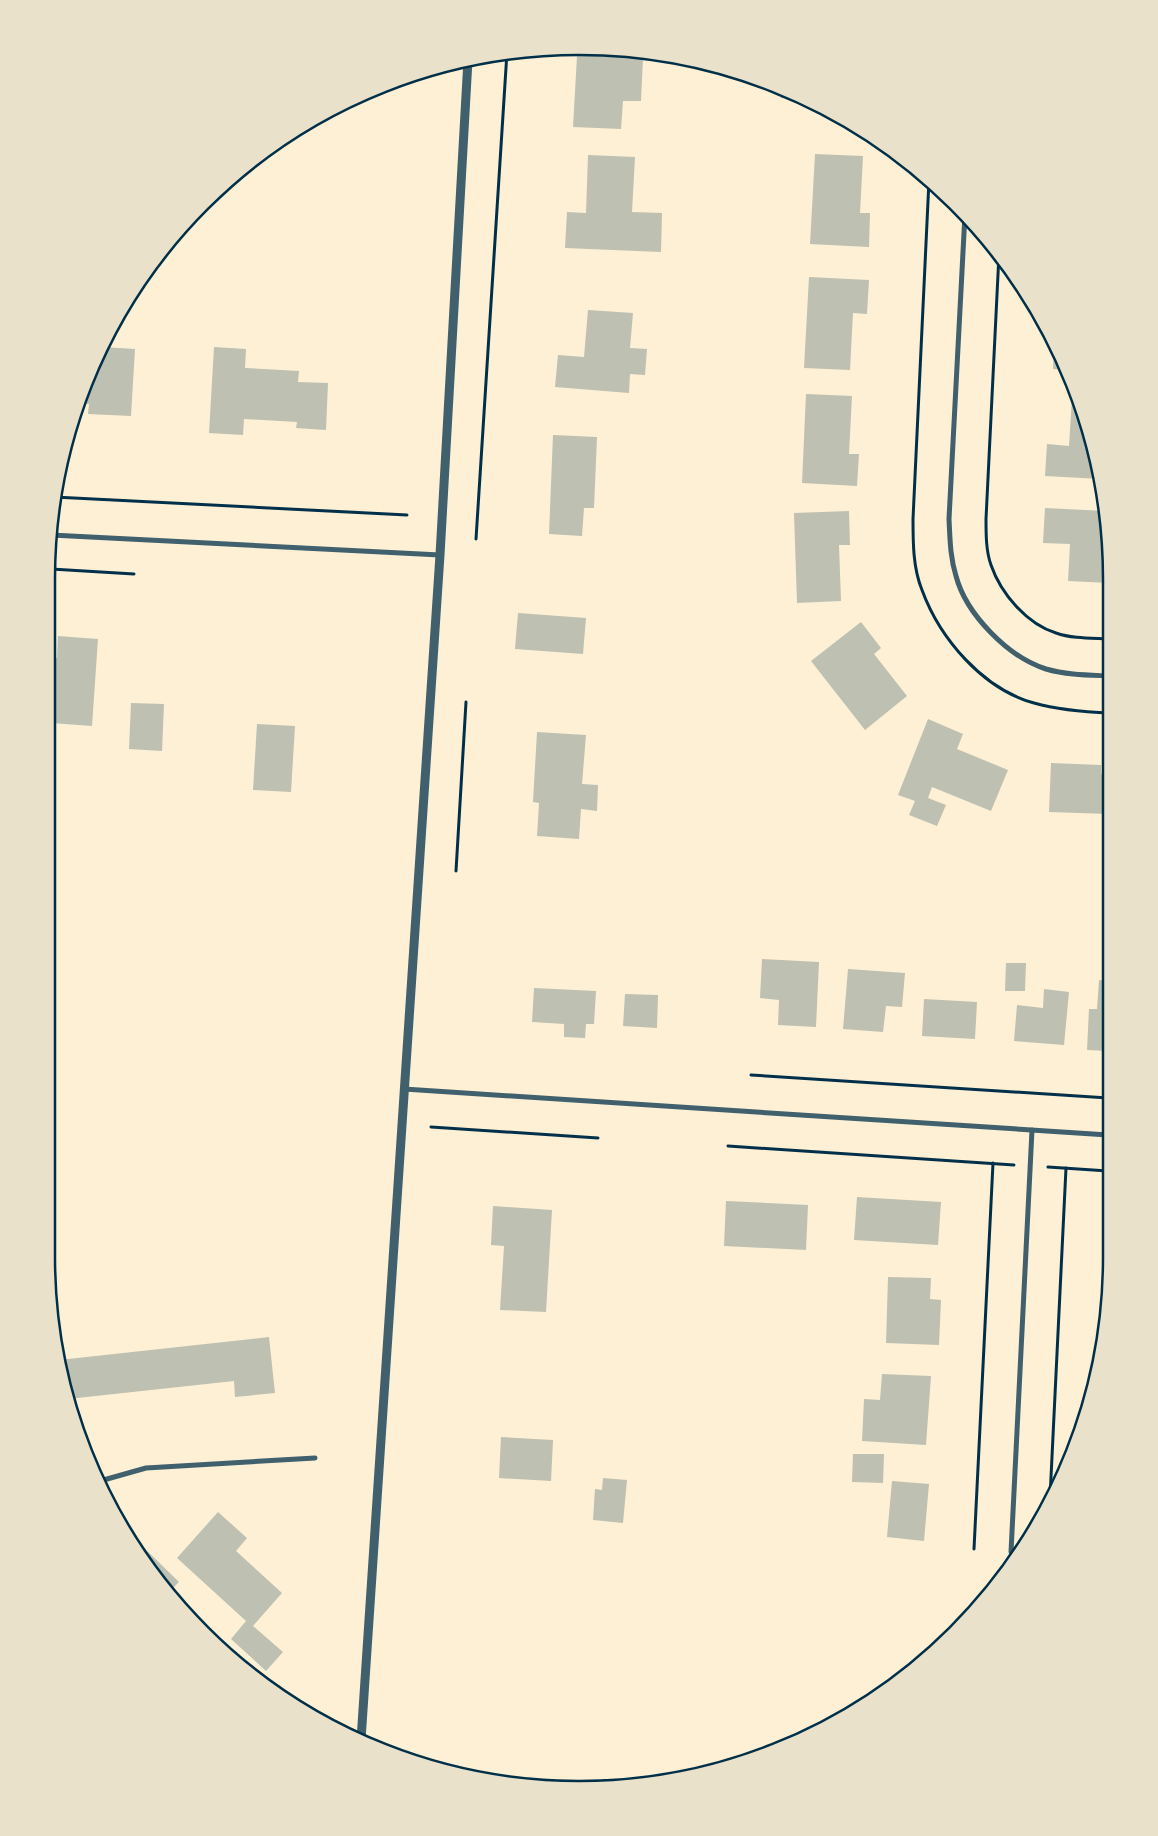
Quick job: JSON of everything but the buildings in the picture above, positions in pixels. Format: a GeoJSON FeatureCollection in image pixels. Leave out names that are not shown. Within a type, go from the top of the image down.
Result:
{"type":"FeatureCollection","features":[{"type":"Feature","properties":{"kind":"street"},"geometry":{"type":"LineString","coordinates":[[361,1734],[440,555],[468,67]]}},
{"type":"Feature","properties":{"kind":"street"},"geometry":{"type":"LineString","coordinates":[[964,224],[949,519],[950,550],[956,578],[966,600],[978,617],[1007,648],[1024,659],[1044,668],[1060,672],[1103,676]]}},
{"type":"Feature","properties":{"kind":"street"},"geometry":{"type":"LineString","coordinates":[[57,535],[440,555]]}},
{"type":"Feature","properties":{"kind":"street"},"geometry":{"type":"LineString","coordinates":[[404,1089],[1103,1135]]}},
{"type":"Feature","properties":{"kind":"street"},"geometry":{"type":"LineString","coordinates":[[1011,1552],[1032,1130]]}},
{"type":"Feature","properties":{"kind":"street"},"geometry":{"type":"LineString","coordinates":[[104,1479],[146,1468],[165,1466],[315,1458]]}},
{"type":"Feature","properties":{"kind":"path"},"geometry":{"type":"LineString","coordinates":[[476,539],[506,60]]}},
{"type":"Feature","properties":{"kind":"path"},"geometry":{"type":"LineString","coordinates":[[998,264],[986,519],[986,545],[991,566],[1007,595],[1030,619],[1042,627],[1066,636],[1103,639]]}},
{"type":"Feature","properties":{"kind":"path"},"geometry":{"type":"LineString","coordinates":[[61,497],[408,515]]}},
{"type":"Feature","properties":{"kind":"path"},"geometry":{"type":"LineString","coordinates":[[55,569],[134,574]]}},
{"type":"Feature","properties":{"kind":"path"},"geometry":{"type":"LineString","coordinates":[[456,871],[466,702]]}},
{"type":"Feature","properties":{"kind":"path"},"geometry":{"type":"LineString","coordinates":[[750,1075],[1103,1098]]}},
{"type":"Feature","properties":{"kind":"path"},"geometry":{"type":"LineString","coordinates":[[431,1127],[598,1138]]}},
{"type":"Feature","properties":{"kind":"path"},"geometry":{"type":"LineString","coordinates":[[728,1146],[1103,1171]]}},
{"type":"Feature","properties":{"kind":"path"},"geometry":{"type":"LineString","coordinates":[[974,1549],[994,1163]]}},
{"type":"Feature","properties":{"kind":"path"},"geometry":{"type":"LineString","coordinates":[[1051,1485],[1066,1168]]}}]}
